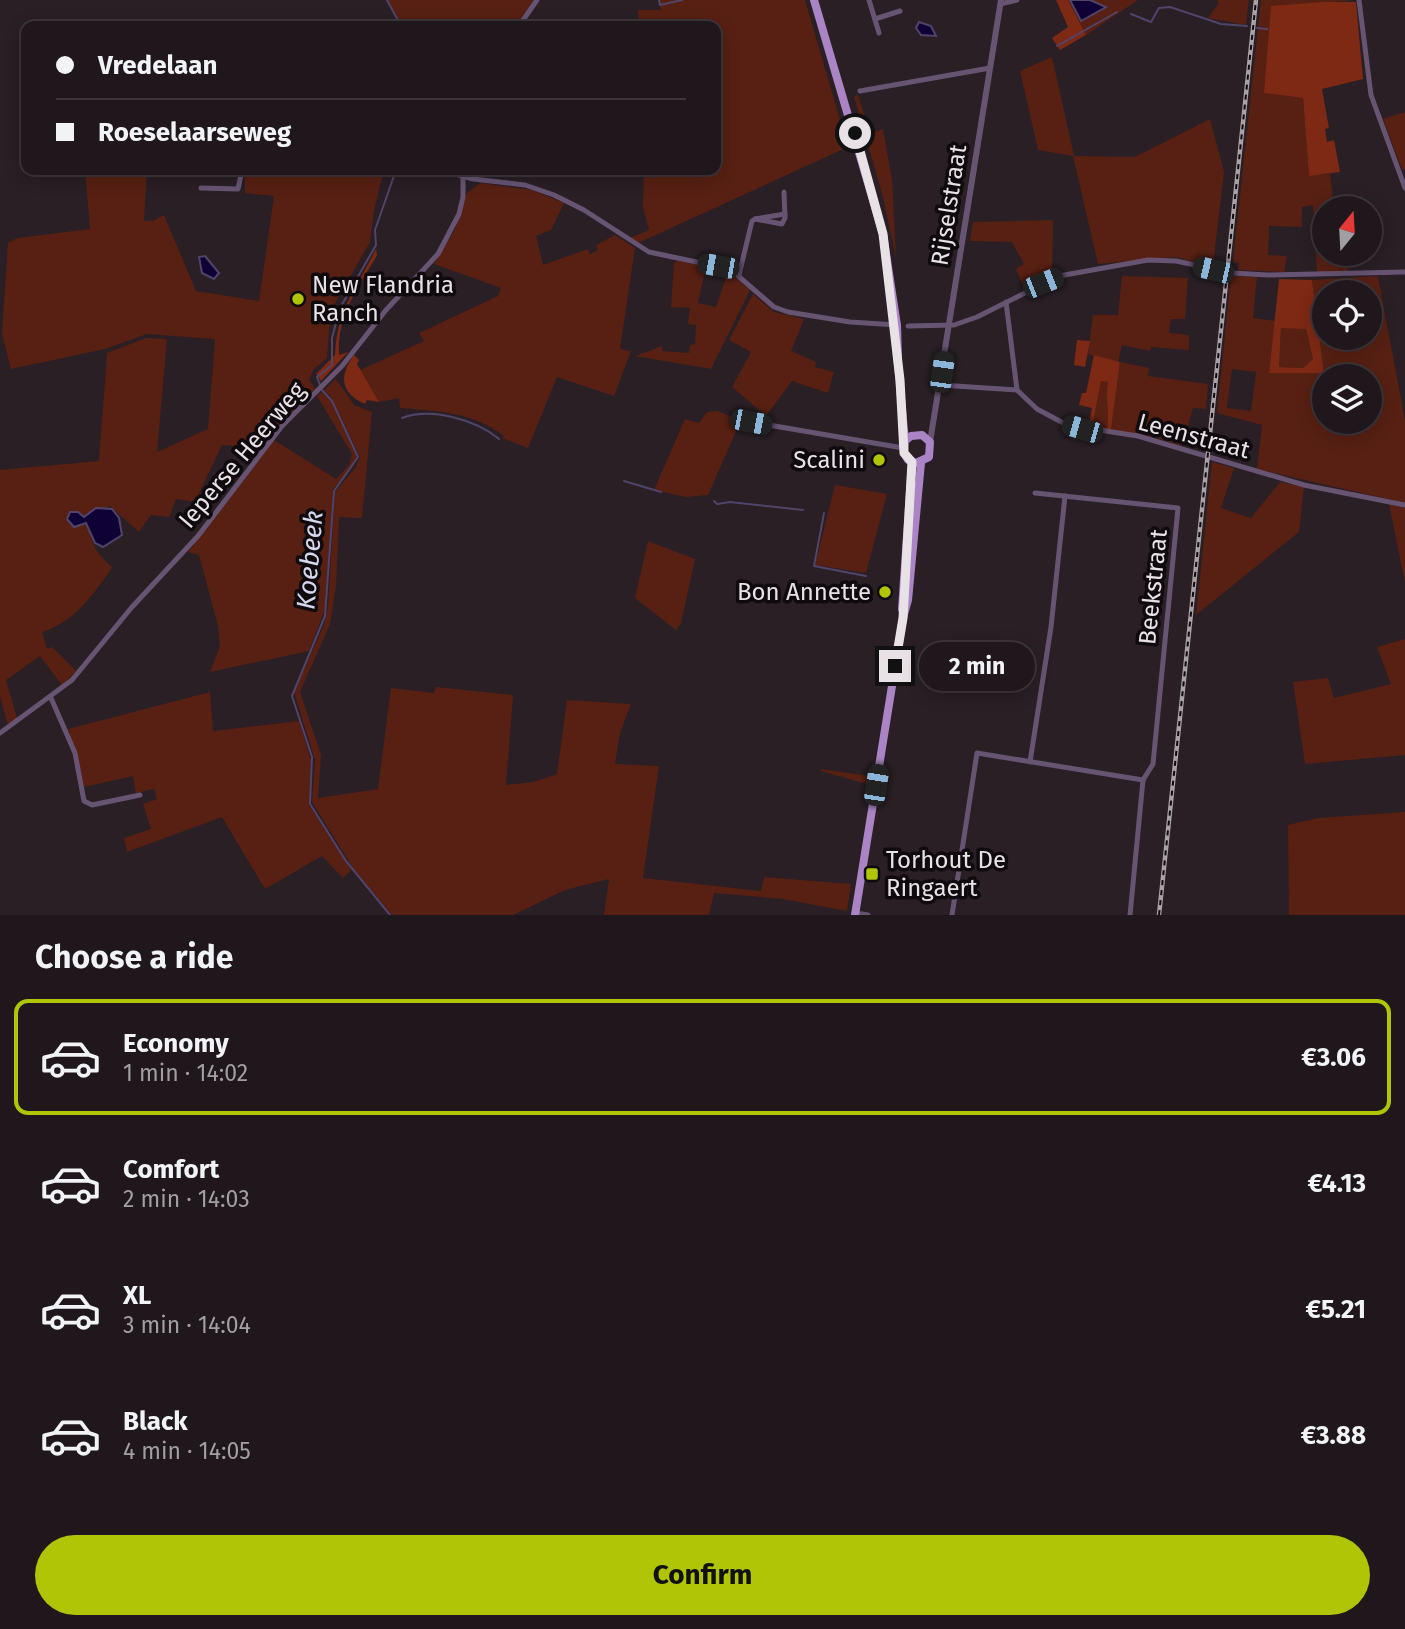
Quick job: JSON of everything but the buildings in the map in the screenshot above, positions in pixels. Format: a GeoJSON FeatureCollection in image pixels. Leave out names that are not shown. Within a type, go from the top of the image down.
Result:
{"type":"FeatureCollection","features":[{"type":"Feature","properties":{"kind":"main road"},"geometry":{"type":"LineString","coordinates":[[814,0],[877,210],[890,285],[904,445],[912,462],[903,618]]}},
{"type":"Feature","properties":{"kind":"main road"},"geometry":{"type":"LineString","coordinates":[[855,914],[915,551],[921,463],[931,452],[930,442],[919,435],[903,415]]}},
{"type":"Feature","properties":{"kind":"main road"},"geometry":{"type":"LineString","coordinates":[[904,445],[919,435]]}},
{"type":"Feature","properties":{"kind":"main road"},"geometry":{"type":"LineString","coordinates":[[912,462],[921,463]]}},
{"type":"Feature","properties":{"kind":"street"},"geometry":{"type":"LineString","coordinates":[[522,21],[537,0]]}},
{"type":"Feature","properties":{"kind":"street"},"geometry":{"type":"LineString","coordinates":[[869,0],[880,33]]}},
{"type":"Feature","properties":{"kind":"street","name":"Rijselstraat"},"geometry":{"type":"LineString","coordinates":[[930,442],[1001,2],[1017,0]]}},
{"type":"Feature","properties":{"kind":"street"},"geometry":{"type":"LineString","coordinates":[[1359,0],[1371,95],[1405,188]]}},
{"type":"Feature","properties":{"kind":"street"},"geometry":{"type":"LineString","coordinates":[[875,19],[900,11]]}},
{"type":"Feature","properties":{"kind":"street"},"geometry":{"type":"LineString","coordinates":[[860,92],[990,68]]}},
{"type":"Feature","properties":{"kind":"street"},"geometry":{"type":"LineString","coordinates":[[201,188],[237,190],[241,175]]}},
{"type":"Feature","properties":{"kind":"street","name":"Ieperse Heerweg"},"geometry":{"type":"LineString","coordinates":[[0,733],[72,680],[132,607],[198,536],[282,426],[321,387],[438,254],[459,214],[464,175]]}},
{"type":"Feature","properties":{"kind":"street"},"geometry":{"type":"LineString","coordinates":[[473,175],[538,189],[584,210],[649,252],[718,266],[739,275],[774,307],[788,312],[849,322],[894,325]]}},
{"type":"Feature","properties":{"kind":"street"},"geometry":{"type":"LineString","coordinates":[[739,275],[755,219],[782,224],[785,214],[784,192]]}},
{"type":"Feature","properties":{"kind":"street"},"geometry":{"type":"LineString","coordinates":[[908,326],[949,326],[977,317],[1059,276],[1148,260],[1176,261],[1224,272],[1256,274],[1405,272]]}},
{"type":"Feature","properties":{"kind":"street"},"geometry":{"type":"LineString","coordinates":[[940,385],[1017,390],[1006,302]]}},
{"type":"Feature","properties":{"kind":"street","name":"Leenstraat"},"geometry":{"type":"LineString","coordinates":[[1017,390],[1037,410],[1067,425],[1139,436],[1304,485],[1405,505]]}},
{"type":"Feature","properties":{"kind":"street","name":"Rijselstraat"},"geometry":{"type":"LineString","coordinates":[[919,435],[930,429],[935,412]]}},
{"type":"Feature","properties":{"kind":"street"},"geometry":{"type":"LineString","coordinates":[[751,422],[904,445]]}},
{"type":"Feature","properties":{"kind":"street","name":"Beekstraat"},"geometry":{"type":"LineString","coordinates":[[1035,493],[1178,508],[1153,764],[1143,780]]}},
{"type":"Feature","properties":{"kind":"street"},"geometry":{"type":"LineString","coordinates":[[1030,762],[1051,626],[1065,496]]}},
{"type":"Feature","properties":{"kind":"street"},"geometry":{"type":"LineString","coordinates":[[51,698],[75,753],[83,802],[92,805],[139,795]]}},
{"type":"Feature","properties":{"kind":"street"},"geometry":{"type":"LineString","coordinates":[[951,915],[977,754],[1143,780],[1130,915]]}},
{"type":"Feature","properties":{"kind":"street"},"geometry":{"type":"LineString","coordinates":[[855,914],[867,915]]}},
{"type":"Feature","properties":{"kind":"shaded area"},"geometry":{"type":"Polygon","coordinates":[[[387,0],[534,0],[519,21],[398,21],[387,0]]]}},
{"type":"Feature","properties":{"kind":"shaded area"},"geometry":{"type":"Polygon","coordinates":[[[659,0],[805,0],[848,147],[638,243],[630,238],[649,230],[643,207],[644,175],[721,175],[721,21],[639,21],[638,10],[661,10],[659,0]]]}},
{"type":"Feature","properties":{"kind":"shaded area"},"geometry":{"type":"Polygon","coordinates":[[[1056,0],[1068,0],[1086,35],[1060,50],[1052,38],[1068,27],[1056,0]]]}},
{"type":"Feature","properties":{"kind":"shaded area"},"geometry":{"type":"Polygon","coordinates":[[[1068,0],[1138,0],[1086,35],[1068,0]]]}},
{"type":"Feature","properties":{"kind":"shaded area"},"geometry":{"type":"Polygon","coordinates":[[[1070,0],[1090,0],[1106,7],[1081,21],[1070,0]]]}},
{"type":"Feature","properties":{"kind":"shaded area"},"geometry":{"type":"Polygon","coordinates":[[[1217,0],[1249,0],[1246,25],[1208,18],[1219,3],[1217,0]]]}},
{"type":"Feature","properties":{"kind":"shaded area"},"geometry":{"type":"Polygon","coordinates":[[[1261,0],[1355,0],[1272,7],[1265,93],[1303,98],[1309,175],[1330,174],[1333,196],[1312,196],[1312,205],[1302,207],[1302,227],[1269,226],[1268,255],[1287,256],[1284,272],[1238,270],[1239,263],[1233,262],[1261,0]]]}},
{"type":"Feature","properties":{"kind":"shaded area"},"geometry":{"type":"Polygon","coordinates":[[[1356,2],[1363,79],[1322,89],[1329,128],[1325,129],[1327,142],[1334,140],[1340,172],[1309,176],[1303,98],[1264,93],[1271,6],[1356,2]]]}},
{"type":"Feature","properties":{"kind":"shaded area"},"geometry":{"type":"Polygon","coordinates":[[[919,22],[931,26],[936,36],[921,35],[916,28],[919,22]]]}},
{"type":"Feature","properties":{"kind":"shaded area"},"geometry":{"type":"Polygon","coordinates":[[[1052,57],[1074,156],[1135,157],[1210,119],[1224,172],[1213,266],[1175,257],[1098,264],[1073,156],[1038,150],[1020,71],[1052,57]]]}},
{"type":"Feature","properties":{"kind":"shaded area"},"geometry":{"type":"Polygon","coordinates":[[[858,95],[870,134],[883,129],[892,180],[896,258],[883,197],[854,96],[858,95]]]}},
{"type":"Feature","properties":{"kind":"shaded area"},"geometry":{"type":"Polygon","coordinates":[[[1405,112],[1405,169],[1402,170],[1383,119],[1405,112]]]}},
{"type":"Feature","properties":{"kind":"shaded area"},"geometry":{"type":"Polygon","coordinates":[[[85,175],[147,175],[144,221],[153,221],[164,215],[196,291],[259,301],[274,196],[245,193],[245,175],[383,175],[370,242],[335,303],[330,318],[327,358],[314,369],[309,379],[315,389],[258,448],[222,445],[195,502],[176,499],[169,517],[151,515],[139,532],[110,506],[93,512],[90,528],[93,542],[100,555],[112,567],[81,608],[63,622],[42,632],[47,649],[52,647],[76,671],[62,685],[40,656],[6,680],[17,718],[8,725],[0,696],[0,470],[99,461],[107,353],[146,338],[167,339],[157,452],[208,429],[215,339],[147,334],[105,349],[11,369],[2,334],[8,243],[17,238],[90,229],[85,175]]]}},
{"type":"Feature","properties":{"kind":"shaded area"},"geometry":{"type":"Polygon","coordinates":[[[480,183],[532,190],[564,203],[551,230],[536,236],[543,265],[588,249],[590,254],[598,250],[596,245],[615,235],[635,248],[620,349],[631,351],[614,396],[557,377],[528,448],[502,438],[504,436],[492,428],[468,417],[400,408],[399,398],[379,402],[360,370],[424,341],[419,333],[498,296],[501,288],[434,264],[454,231],[467,193],[480,183]]]}},
{"type":"Feature","properties":{"kind":"shaded area"},"geometry":{"type":"Polygon","coordinates":[[[1053,220],[1052,274],[1024,287],[1016,269],[1024,264],[1012,242],[970,241],[973,222],[1053,220]]]}},
{"type":"Feature","properties":{"kind":"shaded area"},"geometry":{"type":"Polygon","coordinates":[[[376,249],[377,255],[350,302],[341,327],[339,355],[348,352],[321,381],[316,374],[335,355],[344,312],[376,249]]]}},
{"type":"Feature","properties":{"kind":"shaded area"},"geometry":{"type":"Polygon","coordinates":[[[205,256],[219,273],[214,279],[202,273],[199,257],[205,256]]]}},
{"type":"Feature","properties":{"kind":"shaded area"},"geometry":{"type":"Polygon","coordinates":[[[677,261],[706,266],[698,303],[716,307],[728,272],[750,290],[711,369],[635,356],[662,346],[662,351],[689,353],[690,345],[695,344],[696,325],[688,324],[690,308],[671,307],[674,263],[677,261]]]}},
{"type":"Feature","properties":{"kind":"shaded area"},"geometry":{"type":"Polygon","coordinates":[[[1317,266],[1348,266],[1348,272],[1317,273],[1317,266]]]}},
{"type":"Feature","properties":{"kind":"shaded area"},"geometry":{"type":"Polygon","coordinates":[[[1122,276],[1188,278],[1185,319],[1171,319],[1169,333],[1189,335],[1189,350],[1151,347],[1150,351],[1122,345],[1118,362],[1088,354],[1093,315],[1118,315],[1122,276]]]}},
{"type":"Feature","properties":{"kind":"shaded area"},"geometry":{"type":"Polygon","coordinates":[[[1231,276],[1257,277],[1253,318],[1275,321],[1269,373],[1312,372],[1312,434],[1382,434],[1382,364],[1323,364],[1321,350],[1382,350],[1382,297],[1405,421],[1405,503],[1257,469],[1262,425],[1217,413],[1231,276]],[[1232,369],[1227,408],[1251,411],[1256,372],[1232,369]]]}},
{"type":"Feature","properties":{"kind":"shaded area"},"geometry":{"type":"Polygon","coordinates":[[[1378,276],[1379,280],[1312,280],[1378,276]]]}},
{"type":"Feature","properties":{"kind":"shaded area"},"geometry":{"type":"Polygon","coordinates":[[[1279,279],[1312,280],[1312,350],[1321,350],[1323,364],[1312,364],[1312,373],[1269,373],[1279,279]],[[1281,328],[1279,367],[1303,368],[1313,359],[1306,329],[1281,328]]]}},
{"type":"Feature","properties":{"kind":"shaded area"},"geometry":{"type":"Polygon","coordinates":[[[753,294],[774,312],[804,319],[791,351],[816,362],[815,367],[834,372],[828,393],[792,381],[766,416],[732,387],[751,352],[729,340],[753,294]]]}},
{"type":"Feature","properties":{"kind":"shaded area"},"geometry":{"type":"Polygon","coordinates":[[[1281,328],[1306,328],[1313,359],[1303,368],[1279,367],[1281,328]]]}},
{"type":"Feature","properties":{"kind":"shaded area"},"geometry":{"type":"Polygon","coordinates":[[[1077,340],[1090,341],[1085,367],[1074,365],[1077,340]]]}},
{"type":"Feature","properties":{"kind":"shaded area"},"geometry":{"type":"Polygon","coordinates":[[[354,355],[379,402],[367,400],[365,404],[347,389],[344,376],[354,355]]]}},
{"type":"Feature","properties":{"kind":"shaded area"},"geometry":{"type":"Polygon","coordinates":[[[1094,355],[1120,362],[1111,430],[1107,430],[1108,382],[1101,381],[1092,428],[1088,427],[1092,408],[1079,405],[1082,393],[1086,393],[1094,355]]]}},
{"type":"Feature","properties":{"kind":"shaded area"},"geometry":{"type":"Polygon","coordinates":[[[1120,362],[1149,368],[1148,376],[1208,384],[1206,409],[1193,408],[1182,446],[1151,436],[1111,430],[1120,362]]]}},
{"type":"Feature","properties":{"kind":"shaded area"},"geometry":{"type":"Polygon","coordinates":[[[336,379],[354,405],[372,412],[362,518],[339,517],[336,586],[330,624],[300,692],[321,755],[318,798],[378,789],[391,688],[434,693],[436,687],[513,695],[506,785],[533,782],[557,774],[567,700],[631,704],[620,733],[615,764],[659,766],[643,878],[761,891],[764,877],[851,884],[847,911],[783,899],[714,893],[709,915],[604,915],[609,879],[565,890],[513,915],[392,915],[353,868],[312,802],[315,760],[294,692],[324,625],[328,607],[335,492],[356,467],[360,457],[331,397],[324,390],[336,379]]]}},
{"type":"Feature","properties":{"kind":"shaded area"},"geometry":{"type":"Polygon","coordinates":[[[1101,380],[1108,382],[1107,430],[1092,428],[1101,380]]]}},
{"type":"Feature","properties":{"kind":"shaded area"},"geometry":{"type":"Polygon","coordinates":[[[322,392],[331,401],[357,456],[354,465],[333,489],[325,609],[309,651],[210,672],[220,646],[218,626],[199,555],[188,552],[274,440],[336,479],[349,465],[352,454],[317,396],[322,392]]]}},
{"type":"Feature","properties":{"kind":"shaded area"},"geometry":{"type":"Polygon","coordinates":[[[717,411],[741,420],[708,495],[686,497],[654,490],[685,419],[699,423],[707,412],[717,411]]]}},
{"type":"Feature","properties":{"kind":"shaded area"},"geometry":{"type":"Polygon","coordinates":[[[1212,462],[1234,468],[1221,508],[1251,518],[1280,482],[1304,487],[1299,532],[1196,615],[1212,462]]]}},
{"type":"Feature","properties":{"kind":"shaded area"},"geometry":{"type":"Polygon","coordinates":[[[835,485],[887,494],[866,573],[815,565],[835,485]]]}},
{"type":"Feature","properties":{"kind":"shaded area"},"geometry":{"type":"Polygon","coordinates":[[[1389,504],[1405,508],[1405,582],[1389,504]]]}},
{"type":"Feature","properties":{"kind":"shaded area"},"geometry":{"type":"Polygon","coordinates":[[[96,508],[112,509],[119,518],[122,535],[103,547],[95,543],[86,523],[74,527],[67,519],[70,512],[78,512],[84,517],[96,508]]]}},
{"type":"Feature","properties":{"kind":"shaded area"},"geometry":{"type":"Polygon","coordinates":[[[648,541],[695,559],[681,623],[676,630],[635,598],[648,541]]]}},
{"type":"Feature","properties":{"kind":"shaded area"},"geometry":{"type":"Polygon","coordinates":[[[1405,639],[1405,755],[1305,764],[1293,682],[1328,678],[1334,698],[1391,684],[1377,647],[1405,639]]]}},
{"type":"Feature","properties":{"kind":"shaded area"},"geometry":{"type":"Polygon","coordinates":[[[210,692],[213,731],[299,721],[311,760],[309,805],[351,870],[343,878],[322,856],[265,889],[222,817],[127,852],[124,838],[151,829],[143,804],[157,799],[154,789],[136,793],[133,776],[84,787],[68,729],[210,692]]]}},
{"type":"Feature","properties":{"kind":"shaded area"},"geometry":{"type":"Polygon","coordinates":[[[821,769],[869,776],[867,784],[821,769]]]}},
{"type":"Feature","properties":{"kind":"shaded area"},"geometry":{"type":"Polygon","coordinates":[[[1405,812],[1405,915],[1289,915],[1288,825],[1318,818],[1405,812]]]}},
{"type":"Feature","properties":{"kind":"waterway","name":"Koebeek"},"geometry":{"type":"LineString","coordinates":[[387,0],[398,21]]}},
{"type":"Feature","properties":{"kind":"waterway"},"geometry":{"type":"LineString","coordinates":[[659,0],[660,5],[682,0]]}},
{"type":"Feature","properties":{"kind":"waterway"},"geometry":{"type":"LineString","coordinates":[[1131,14],[1151,22],[1159,8],[1170,7],[1221,24],[1247,26]]}},
{"type":"Feature","properties":{"kind":"waterway"},"geometry":{"type":"LineString","coordinates":[[1057,46],[1117,12]]}},
{"type":"Feature","properties":{"kind":"waterway"},"geometry":{"type":"LineString","coordinates":[[1257,28],[1267,29]]}},
{"type":"Feature","properties":{"kind":"waterway","name":"Koebeek"},"geometry":{"type":"LineString","coordinates":[[320,385],[317,377],[332,365],[332,338],[340,308],[376,245],[375,230],[394,175]]}},
{"type":"Feature","properties":{"kind":"waterway","name":"Koebeek"},"geometry":{"type":"LineString","coordinates":[[322,390],[332,401],[358,457],[334,491],[325,616],[292,696],[312,757],[310,804],[346,861],[390,915]]}},
{"type":"Feature","properties":{"kind":"waterway"},"geometry":{"type":"LineString","coordinates":[[402,418],[427,414],[453,417],[478,426],[499,439]]}},
{"type":"Feature","properties":{"kind":"waterway"},"geometry":{"type":"LineString","coordinates":[[624,481],[661,492]]}},
{"type":"Feature","properties":{"kind":"waterway"},"geometry":{"type":"LineString","coordinates":[[714,501],[717,504],[730,502],[803,510]]}},
{"type":"Feature","properties":{"kind":"waterway"},"geometry":{"type":"LineString","coordinates":[[824,513],[814,566],[866,576]]}},
{"type":"Feature","properties":{"kind":"railway"},"geometry":{"type":"LineString","coordinates":[[1159,915],[1256,0]]}},
{"type":"Feature","properties":{"kind":"place","name":"New Flandria Ranch"},"geometry":{"type":"Point","coordinates":[298,299]}},
{"type":"Feature","properties":{"kind":"place","name":"Scalini"},"geometry":{"type":"Point","coordinates":[879,460]}},
{"type":"Feature","properties":{"kind":"place","name":"Bon Annette"},"geometry":{"type":"Point","coordinates":[885,592]}},
{"type":"Feature","properties":{"kind":"place","name":"Torhout De Ringaert"},"geometry":{"type":"Point","coordinates":[872,874]}},
{"type":"Feature","properties":{"kind":"route"},"geometry":{"type":"LineString","coordinates":[[855,133],[883,234],[890,285],[891,325],[898,358],[904,453],[912,462],[902,598],[903,618],[895,666]]}}]}
